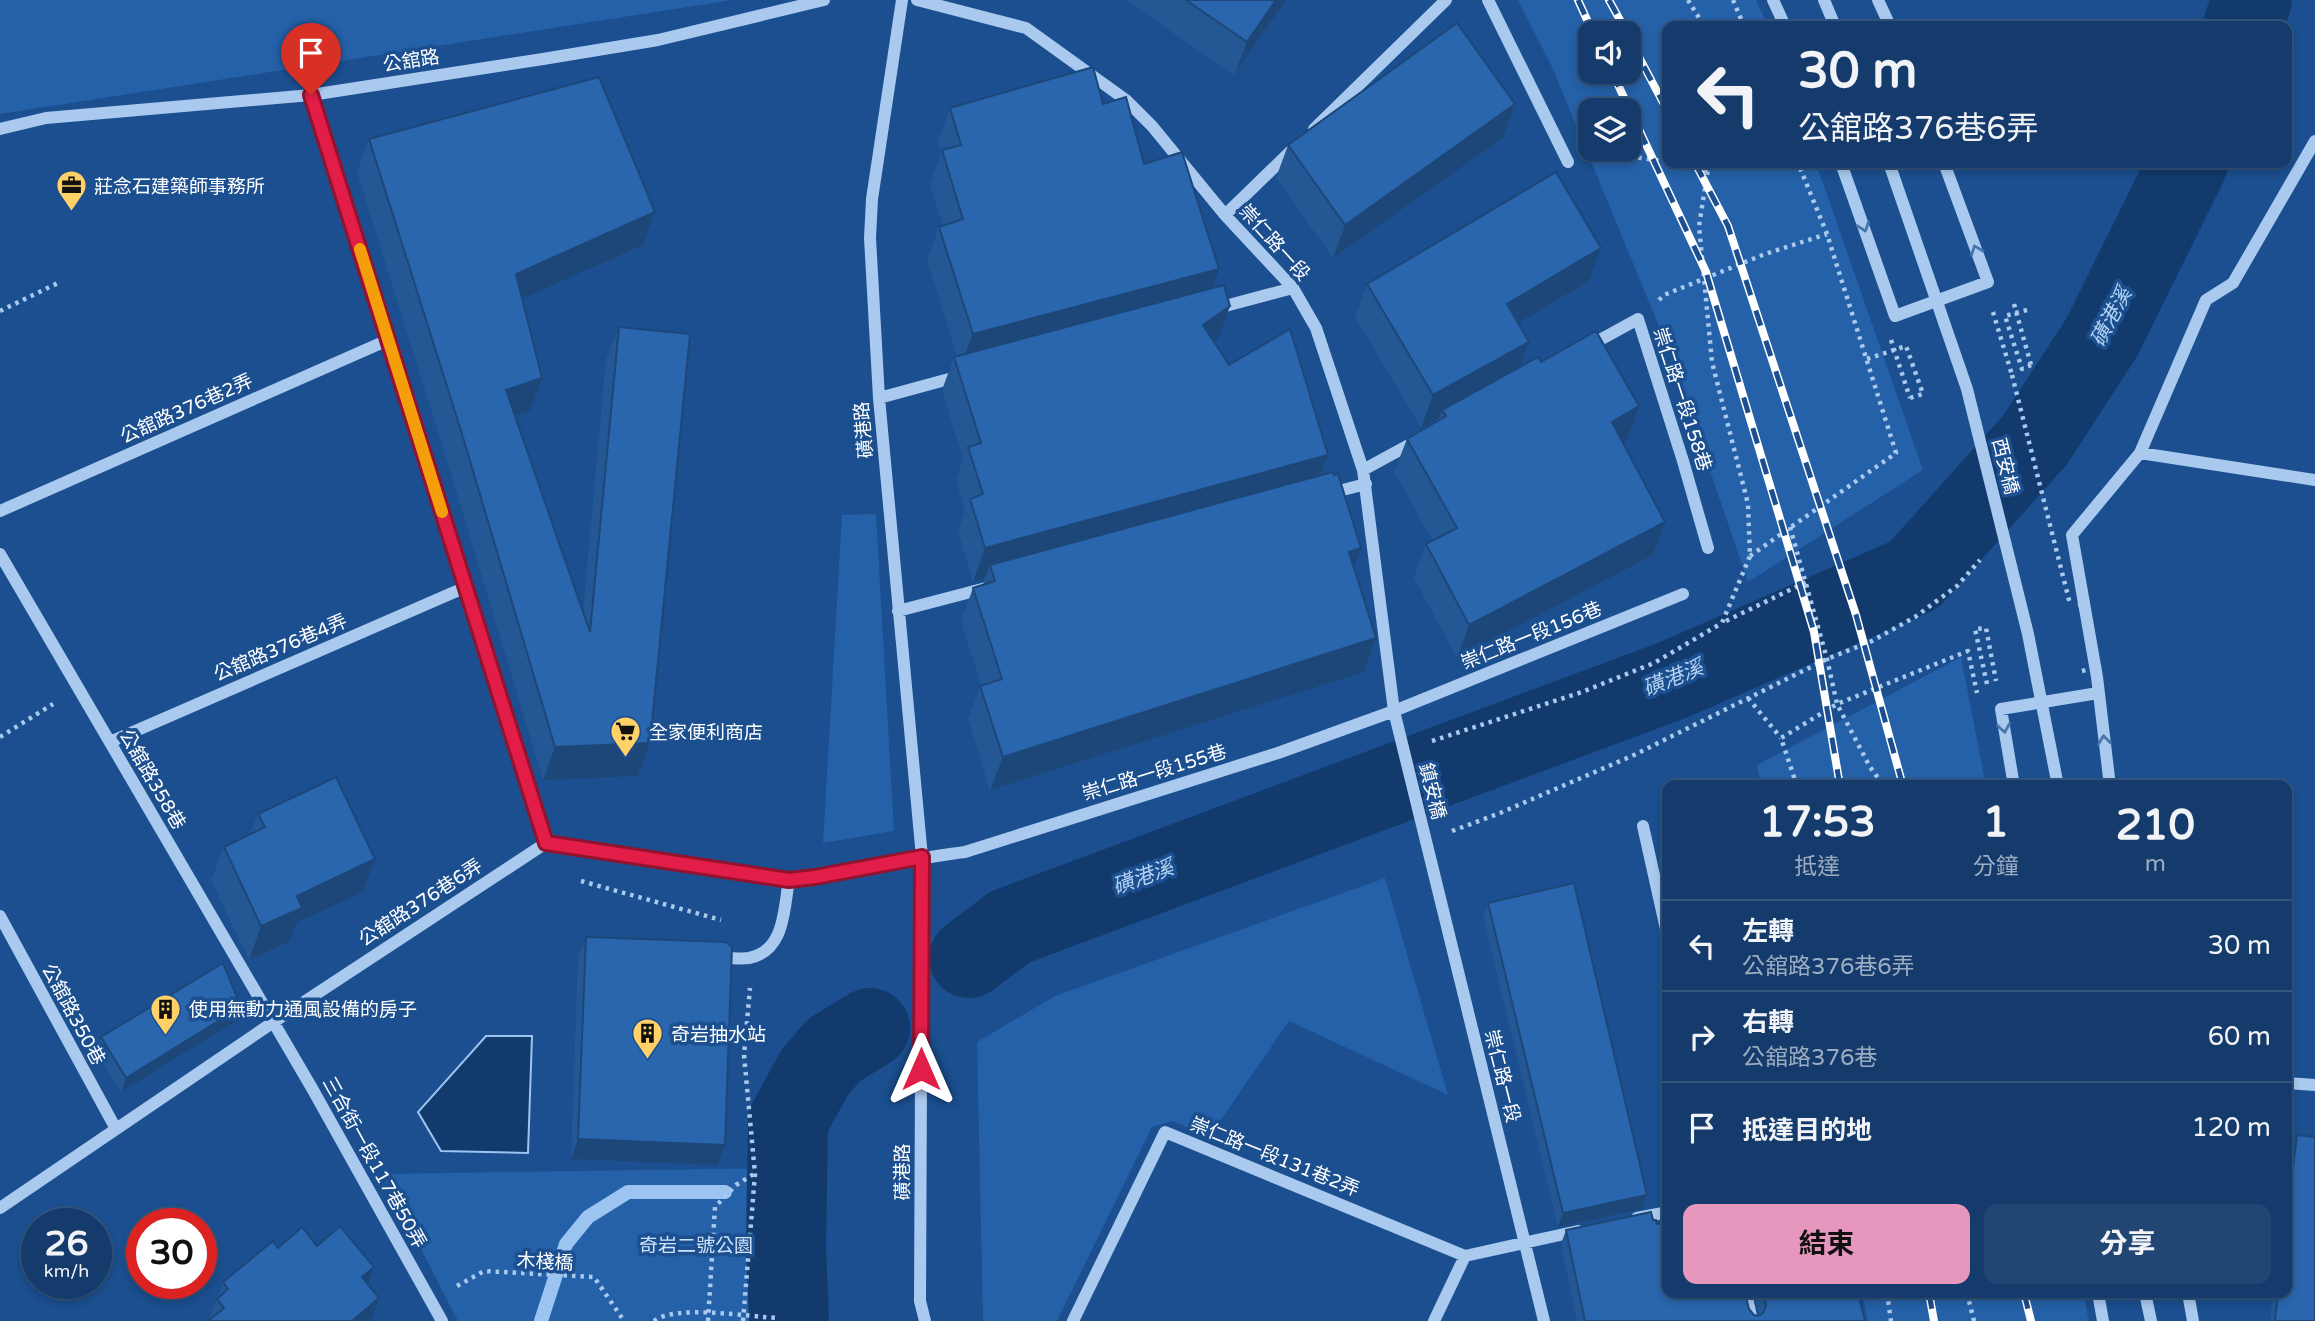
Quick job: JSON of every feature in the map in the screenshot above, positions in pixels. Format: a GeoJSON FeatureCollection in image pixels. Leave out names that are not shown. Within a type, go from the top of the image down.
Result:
{"type":"FeatureCollection","features":[{"type":"Feature","properties":{"kind":"street","name":"公舘路"},"geometry":{"type":"LineString","coordinates":[[0,129],[46,118],[311,95],[658,40],[824,0]]}},
{"type":"Feature","properties":{"kind":"street","name":"磺港路"},"geometry":{"type":"LineString","coordinates":[[902,0],[872,199],[870,238],[879,398],[922,857],[920,1301],[915,1321]]}},
{"type":"Feature","properties":{"kind":"street","name":"崇仁路一段"},"geometry":{"type":"LineString","coordinates":[[917,0],[1026,28],[1126,100],[1152,126],[1225,215],[1293,288],[1316,328],[1363,470],[1394,711],[1403,750]]}},
{"type":"Feature","properties":{"kind":"street"},"geometry":{"type":"LineString","coordinates":[[1225,215],[1446,0]]}},
{"type":"Feature","properties":{"kind":"street"},"geometry":{"type":"LineString","coordinates":[[1488,0],[1568,162]]}},
{"type":"Feature","properties":{"kind":"street"},"geometry":{"type":"LineString","coordinates":[[1773,0],[1783,21]]}},
{"type":"Feature","properties":{"kind":"street"},"geometry":{"type":"LineString","coordinates":[[1824,0],[1833,21]]}},
{"type":"Feature","properties":{"kind":"street"},"geometry":{"type":"LineString","coordinates":[[1878,0],[1888,21]]}},
{"type":"Feature","properties":{"kind":"street"},"geometry":{"type":"LineString","coordinates":[[311,95],[546,843],[789,880],[922,857]]}},
{"type":"Feature","properties":{"kind":"street"},"geometry":{"type":"LineString","coordinates":[[2109,780],[2072,535],[2140,453],[2206,300],[2233,284],[2315,141]]}},
{"type":"Feature","properties":{"kind":"street"},"geometry":{"type":"LineString","coordinates":[[1843,168],[1895,316],[1988,282],[1946,168]]}},
{"type":"Feature","properties":{"kind":"street","name":"西安橋"},"geometry":{"type":"LineString","coordinates":[[1891,168],[1967,388],[2028,634],[2057,780]]}},
{"type":"Feature","properties":{"kind":"street"},"geometry":{"type":"LineString","coordinates":[[1200,313],[1293,288]]}},
{"type":"Feature","properties":{"kind":"street","name":"崇仁路一段158巷"},"geometry":{"type":"LineString","coordinates":[[1578,352],[1638,320],[1684,461],[1708,548]]}},
{"type":"Feature","properties":{"kind":"street","name":"公舘路376巷2弄"},"geometry":{"type":"LineString","coordinates":[[0,511],[388,340]]}},
{"type":"Feature","properties":{"kind":"street"},"geometry":{"type":"LineString","coordinates":[[879,398],[973,373]]}},
{"type":"Feature","properties":{"kind":"street"},"geometry":{"type":"LineString","coordinates":[[1363,470],[1435,430]]}},
{"type":"Feature","properties":{"kind":"street"},"geometry":{"type":"LineString","coordinates":[[2140,453],[2315,480]]}},
{"type":"Feature","properties":{"kind":"street"},"geometry":{"type":"LineString","coordinates":[[1312,498],[1366,484]]}},
{"type":"Feature","properties":{"kind":"street","name":"公舘路358巷"},"geometry":{"type":"LineString","coordinates":[[0,554],[272,1023]]}},
{"type":"Feature","properties":{"kind":"street"},"geometry":{"type":"LineString","coordinates":[[898,611],[1005,582]]}},
{"type":"Feature","properties":{"kind":"street","name":"公舘路376巷4弄"},"geometry":{"type":"LineString","coordinates":[[110,742],[466,587]]}},
{"type":"Feature","properties":{"kind":"street","name":"崇仁路一段156巷"},"geometry":{"type":"LineString","coordinates":[[1394,711],[1684,594]]}},
{"type":"Feature","properties":{"kind":"street"},"geometry":{"type":"LineString","coordinates":[[2013,780],[2001,709],[2098,693]]}},
{"type":"Feature","properties":{"kind":"street","name":"崇仁路一段155巷"},"geometry":{"type":"LineString","coordinates":[[922,857],[965,852],[1278,753],[1394,711]]}},
{"type":"Feature","properties":{"kind":"street","name":"鎮安橋"},"geometry":{"type":"LineString","coordinates":[[1403,750],[1425,840]]}},
{"type":"Feature","properties":{"kind":"street"},"geometry":{"type":"LineString","coordinates":[[1643,826],[1662,911]]}},
{"type":"Feature","properties":{"kind":"street","name":"崇仁路一段"},"geometry":{"type":"LineString","coordinates":[[1425,840],[1544,1321]]}},
{"type":"Feature","properties":{"kind":"street","name":"公舘路376巷6弄"},"geometry":{"type":"LineString","coordinates":[[0,1208],[272,1023],[546,843]]}},
{"type":"Feature","properties":{"kind":"street"},"geometry":{"type":"LineString","coordinates":[[726,958],[749,958],[766,951],[777,940],[789,880]]}},
{"type":"Feature","properties":{"kind":"street","name":"公舘路350巷"},"geometry":{"type":"LineString","coordinates":[[0,916],[116,1129]]}},
{"type":"Feature","properties":{"kind":"street","name":"三合街一段117巷50弄"},"geometry":{"type":"LineString","coordinates":[[272,1023],[313,1090],[442,1321]]}},
{"type":"Feature","properties":{"kind":"street"},"geometry":{"type":"LineString","coordinates":[[2292,1083],[2315,1085]]}},
{"type":"Feature","properties":{"kind":"street","name":"崇仁路一段131巷2弄"},"geometry":{"type":"LineString","coordinates":[[1073,1321],[1165,1132],[1465,1256]]}},
{"type":"Feature","properties":{"kind":"street"},"geometry":{"type":"LineString","coordinates":[[1629,1220],[1662,1213]]}},
{"type":"Feature","properties":{"kind":"street"},"geometry":{"type":"LineString","coordinates":[[1434,1321],[1465,1256],[1590,1229]]}},
{"type":"Feature","properties":{"kind":"street"},"geometry":{"type":"LineString","coordinates":[[1747,1298],[1752,1321]]}},
{"type":"Feature","properties":{"kind":"street"},"geometry":{"type":"LineString","coordinates":[[2099,1298],[2103,1321]]}},
{"type":"Feature","properties":{"kind":"street"},"geometry":{"type":"LineString","coordinates":[[2146,1298],[2151,1321]]}},
{"type":"Feature","properties":{"kind":"street"},"geometry":{"type":"LineString","coordinates":[[2189,1298],[2193,1321]]}},
{"type":"Feature","properties":{"kind":"street","name":"磺港路"},"geometry":{"type":"LineString","coordinates":[[920,1301],[925,1321]]}},
{"type":"Feature","properties":{"kind":"path"},"geometry":{"type":"LineString","coordinates":[[1688,0],[1700,21]]}},
{"type":"Feature","properties":{"kind":"path"},"geometry":{"type":"LineString","coordinates":[[1733,0],[1742,21]]}},
{"type":"Feature","properties":{"kind":"path"},"geometry":{"type":"LineString","coordinates":[[1568,162],[1628,156],[1662,161]]}},
{"type":"Feature","properties":{"kind":"path"},"geometry":{"type":"LineString","coordinates":[[1693,168],[1708,172]]}},
{"type":"Feature","properties":{"kind":"path"},"geometry":{"type":"LineString","coordinates":[[1708,168],[1699,226],[1712,362],[1748,504],[1751,556],[1722,624]]}},
{"type":"Feature","properties":{"kind":"path"},"geometry":{"type":"LineString","coordinates":[[1751,556],[1896,453],[1827,234],[1800,168]]}},
{"type":"Feature","properties":{"kind":"path"},"geometry":{"type":"LineString","coordinates":[[1638,320],[1664,295],[1765,254],[1827,234]]}},
{"type":"Feature","properties":{"kind":"path"},"geometry":{"type":"LineString","coordinates":[[0,311],[58,284]]}},
{"type":"Feature","properties":{"kind":"path"},"geometry":{"type":"LineString","coordinates":[[2014,304],[2031,365],[2022,369],[2005,316],[2026,310]]}},
{"type":"Feature","properties":{"kind":"path"},"geometry":{"type":"LineString","coordinates":[[1992,311],[2012,375],[2070,604]]}},
{"type":"Feature","properties":{"kind":"path"},"geometry":{"type":"LineString","coordinates":[[1867,359],[1906,346],[1923,394],[1910,398],[1891,341]]}},
{"type":"Feature","properties":{"kind":"path"},"geometry":{"type":"LineString","coordinates":[[2039,524],[2072,535]]}},
{"type":"Feature","properties":{"kind":"path"},"geometry":{"type":"LineString","coordinates":[[1790,527],[1837,704],[1880,780]]}},
{"type":"Feature","properties":{"kind":"path"},"geometry":{"type":"LineString","coordinates":[[1425,840],[1500,813],[1634,755],[1827,659],[1872,641],[1915,617],[1957,586],[1984,556]]}},
{"type":"Feature","properties":{"kind":"path"},"geometry":{"type":"LineString","coordinates":[[1403,750],[1582,692],[1654,663],[1722,624],[1806,582]]}},
{"type":"Feature","properties":{"kind":"path"},"geometry":{"type":"LineString","coordinates":[[2078,605],[2090,603]]}},
{"type":"Feature","properties":{"kind":"path"},"geometry":{"type":"LineString","coordinates":[[1988,688],[1975,629],[1986,628],[1996,681]]}},
{"type":"Feature","properties":{"kind":"path"},"geometry":{"type":"LineString","coordinates":[[1780,738],[1837,704],[1968,651],[1978,699]]}},
{"type":"Feature","properties":{"kind":"path"},"geometry":{"type":"LineString","coordinates":[[2082,671],[2101,666]]}},
{"type":"Feature","properties":{"kind":"path"},"geometry":{"type":"LineString","coordinates":[[0,737],[78,689]]}},
{"type":"Feature","properties":{"kind":"path"},"geometry":{"type":"LineString","coordinates":[[1748,698],[1780,738],[1795,780]]}},
{"type":"Feature","properties":{"kind":"path"},"geometry":{"type":"LineString","coordinates":[[577,880],[721,920]]}},
{"type":"Feature","properties":{"kind":"path"},"geometry":{"type":"LineString","coordinates":[[744,1319],[755,1174],[744,1055],[751,980]]}},
{"type":"Feature","properties":{"kind":"path"},"geometry":{"type":"LineString","coordinates":[[708,1321],[715,1207],[736,1185],[755,1174]]}},
{"type":"Feature","properties":{"kind":"path","name":"木棧橋"},"geometry":{"type":"LineString","coordinates":[[457,1286],[484,1271],[594,1277],[624,1321]]}},
{"type":"Feature","properties":{"kind":"path"},"geometry":{"type":"LineString","coordinates":[[1888,1298],[1891,1321]]}},
{"type":"Feature","properties":{"kind":"path"},"geometry":{"type":"LineString","coordinates":[[1968,1298],[1974,1321]]}},
{"type":"Feature","properties":{"kind":"path"},"geometry":{"type":"LineString","coordinates":[[654,1321],[681,1311],[744,1319],[779,1318]]}},
{"type":"Feature","properties":{"kind":"green space"},"geometry":{"type":"Polygon","coordinates":[[[0,0],[733,0],[0,114],[0,0]]]}},
{"type":"Feature","properties":{"kind":"green space"},"geometry":{"type":"Polygon","coordinates":[[[1518,0],[1756,0],[1766,21],[1662,21],[1662,168],[1818,168],[1923,470],[1748,582],[1668,348],[1591,161],[1641,161],[1641,98],[1578,98],[1578,130],[1552,67],[1518,0]]]}},
{"type":"Feature","properties":{"kind":"green space"},"geometry":{"type":"Polygon","coordinates":[[[876,514],[894,831],[823,843],[842,515],[876,514]]]}},
{"type":"Feature","properties":{"kind":"green space"},"geometry":{"type":"Polygon","coordinates":[[[1961,657],[1985,780],[1760,780],[1757,765],[1961,657]]]}},
{"type":"Feature","properties":{"kind":"green space"},"geometry":{"type":"Polygon","coordinates":[[[1385,878],[1448,1095],[1289,1021],[1209,1137],[1173,1121],[1152,1127],[1057,1321],[983,1321],[977,1042],[1055,996],[1385,878]]]}},
{"type":"Feature","properties":{"kind":"green space","name":"奇岩二號公園"},"geometry":{"type":"Polygon","coordinates":[[[779,1168],[768,1321],[458,1321],[382,1174],[779,1168]]]}},
{"type":"Feature","properties":{"kind":"green space"},"geometry":{"type":"Polygon","coordinates":[[[1863,1298],[2084,1298],[2089,1321],[1868,1321],[1863,1298]]]}},
{"type":"Feature","properties":{"kind":"shaded area"},"geometry":{"type":"Polygon","coordinates":[[[486,1036],[532,1036],[528,1153],[441,1151],[418,1112],[486,1036]]]}},
{"type":"Feature","properties":{"kind":"building"},"geometry":{"type":"Polygon","coordinates":[[[1186,0],[1276,0],[1247,42],[1186,0]]]}},
{"type":"Feature","properties":{"kind":"building"},"geometry":{"type":"Polygon","coordinates":[[[1457,23],[1515,104],[1345,225],[1288,145],[1457,23]]]}},
{"type":"Feature","properties":{"kind":"building"},"geometry":{"type":"Polygon","coordinates":[[[1093,67],[1103,104],[1126,97],[1144,164],[1182,152],[1219,269],[973,334],[939,227],[963,219],[942,150],[961,145],[950,108],[1093,67]]]}},
{"type":"Feature","properties":{"kind":"building"},"geometry":{"type":"Polygon","coordinates":[[[599,77],[655,212],[516,274],[542,378],[506,390],[590,632],[619,327],[690,334],[650,743],[555,747],[462,434],[369,139],[599,77]]]}},
{"type":"Feature","properties":{"kind":"building"},"geometry":{"type":"Polygon","coordinates":[[[1556,172],[1601,248],[1507,304],[1529,342],[1433,395],[1367,284],[1556,172]]]}},
{"type":"Feature","properties":{"kind":"building"},"geometry":{"type":"Polygon","coordinates":[[[1224,285],[1230,306],[1203,325],[1229,365],[1290,329],[1328,455],[985,548],[970,499],[983,494],[968,447],[981,443],[954,357],[1224,285]]]}},
{"type":"Feature","properties":{"kind":"building"},"geometry":{"type":"Polygon","coordinates":[[[1596,331],[1639,406],[1612,422],[1665,522],[1469,625],[1426,544],[1457,528],[1407,439],[1446,416],[1442,410],[1538,357],[1541,362],[1596,331]]]}},
{"type":"Feature","properties":{"kind":"building"},"geometry":{"type":"Polygon","coordinates":[[[1333,472],[1334,475],[1338,474],[1361,548],[1349,552],[1376,638],[1003,757],[980,686],[1002,679],[973,588],[995,581],[990,565],[1333,472]]]}},
{"type":"Feature","properties":{"kind":"building"},"geometry":{"type":"Polygon","coordinates":[[[336,777],[375,859],[297,896],[302,908],[261,926],[224,847],[265,827],[258,814],[336,777]]]}},
{"type":"Feature","properties":{"kind":"building"},"geometry":{"type":"Polygon","coordinates":[[[1574,883],[1647,1195],[1563,1213],[1488,903],[1574,883]]]}},
{"type":"Feature","properties":{"kind":"building","name":"奇岩抽水站"},"geometry":{"type":"Polygon","coordinates":[[[586,937],[726,942],[732,947],[725,1145],[578,1139],[586,937]]]}},
{"type":"Feature","properties":{"kind":"building","name":"使用無動力通風設備的房子"},"geometry":{"type":"Polygon","coordinates":[[[223,963],[241,1007],[126,1078],[101,1037],[223,963]]]}},
{"type":"Feature","properties":{"kind":"building"},"geometry":{"type":"Polygon","coordinates":[[[2297,1135],[2315,1137],[2315,1321],[2275,1321],[2277,1298],[2292,1298],[2292,1176],[2297,1135]]]}},
{"type":"Feature","properties":{"kind":"building"},"geometry":{"type":"Polygon","coordinates":[[[1651,1212],[1653,1220],[1656,1220],[1657,1224],[1662,1223],[1662,1298],[1746,1298],[1749,1309],[1758,1316],[1766,1306],[1764,1298],[1859,1298],[1865,1321],[1585,1321],[1566,1230],[1651,1212]]]}},
{"type":"Feature","properties":{"kind":"building"},"geometry":{"type":"Polygon","coordinates":[[[340,1226],[374,1267],[362,1277],[379,1298],[352,1321],[208,1321],[224,1308],[217,1299],[228,1289],[223,1282],[273,1241],[278,1248],[302,1227],[317,1246],[340,1226]]]}},
{"type":"Feature","properties":{"kind":"waterway","name":"磺港溪"},"geometry":{"type":"LineString","coordinates":[[2245,21],[2252,0]]}},
{"type":"Feature","properties":{"kind":"waterway","name":"磺港溪"},"geometry":{"type":"LineString","coordinates":[[969,958],[1010,927],[1673,680],[1914,575],[2035,440],[2102,337],[2186,168]]}},
{"type":"Feature","properties":{"kind":"waterway","name":"磺港溪"},"geometry":{"type":"LineString","coordinates":[[789,1321],[786,1247],[788,1121],[815,1072],[834,1050],[870,1028]]}},
{"type":"Feature","properties":{"kind":"waterway"},"geometry":{"type":"LineString","coordinates":[[541,1321],[566,1244],[588,1217],[628,1192],[725,1192]]}},
{"type":"Feature","properties":{"kind":"railway"},"geometry":{"type":"LineString","coordinates":[[1578,0],[1588,21]]}},
{"type":"Feature","properties":{"kind":"railway"},"geometry":{"type":"LineString","coordinates":[[1609,0],[1620,21]]}},
{"type":"Feature","properties":{"kind":"railway"},"geometry":{"type":"LineString","coordinates":[[1641,61],[1662,101]]}},
{"type":"Feature","properties":{"kind":"railway"},"geometry":{"type":"LineString","coordinates":[[1618,84],[1706,272],[1814,632],[1839,780]]}},
{"type":"Feature","properties":{"kind":"railway"},"geometry":{"type":"LineString","coordinates":[[1698,168],[1728,226],[1856,615],[1901,780]]}},
{"type":"Feature","properties":{"kind":"railway"},"geometry":{"type":"LineString","coordinates":[[1930,1298],[1934,1321]]}},
{"type":"Feature","properties":{"kind":"railway"},"geometry":{"type":"LineString","coordinates":[[2025,1298],[2031,1321]]}},
{"type":"Feature","properties":{"kind":"slow traffic"},"geometry":{"type":"LineString","coordinates":[[360,249],[442,512]]}},
{"type":"Feature","properties":{"kind":"place","name":"莊念石建築師事務所"},"geometry":{"type":"Point","coordinates":[71,213]}},
{"type":"Feature","properties":{"kind":"place","name":"全家便利商店"},"geometry":{"type":"Point","coordinates":[626,759]}},
{"type":"Feature","properties":{"kind":"place","name":"使用無動力通風設備的房子"},"geometry":{"type":"Point","coordinates":[166,1036]}},
{"type":"Feature","properties":{"kind":"place","name":"奇岩抽水站"},"geometry":{"type":"Point","coordinates":[648,1061]}},
{"type":"Feature","properties":{"kind":"route"},"geometry":{"type":"LineString","coordinates":[[311,95],[546,843],[789,880],[922,857],[921,1069]]}}]}
